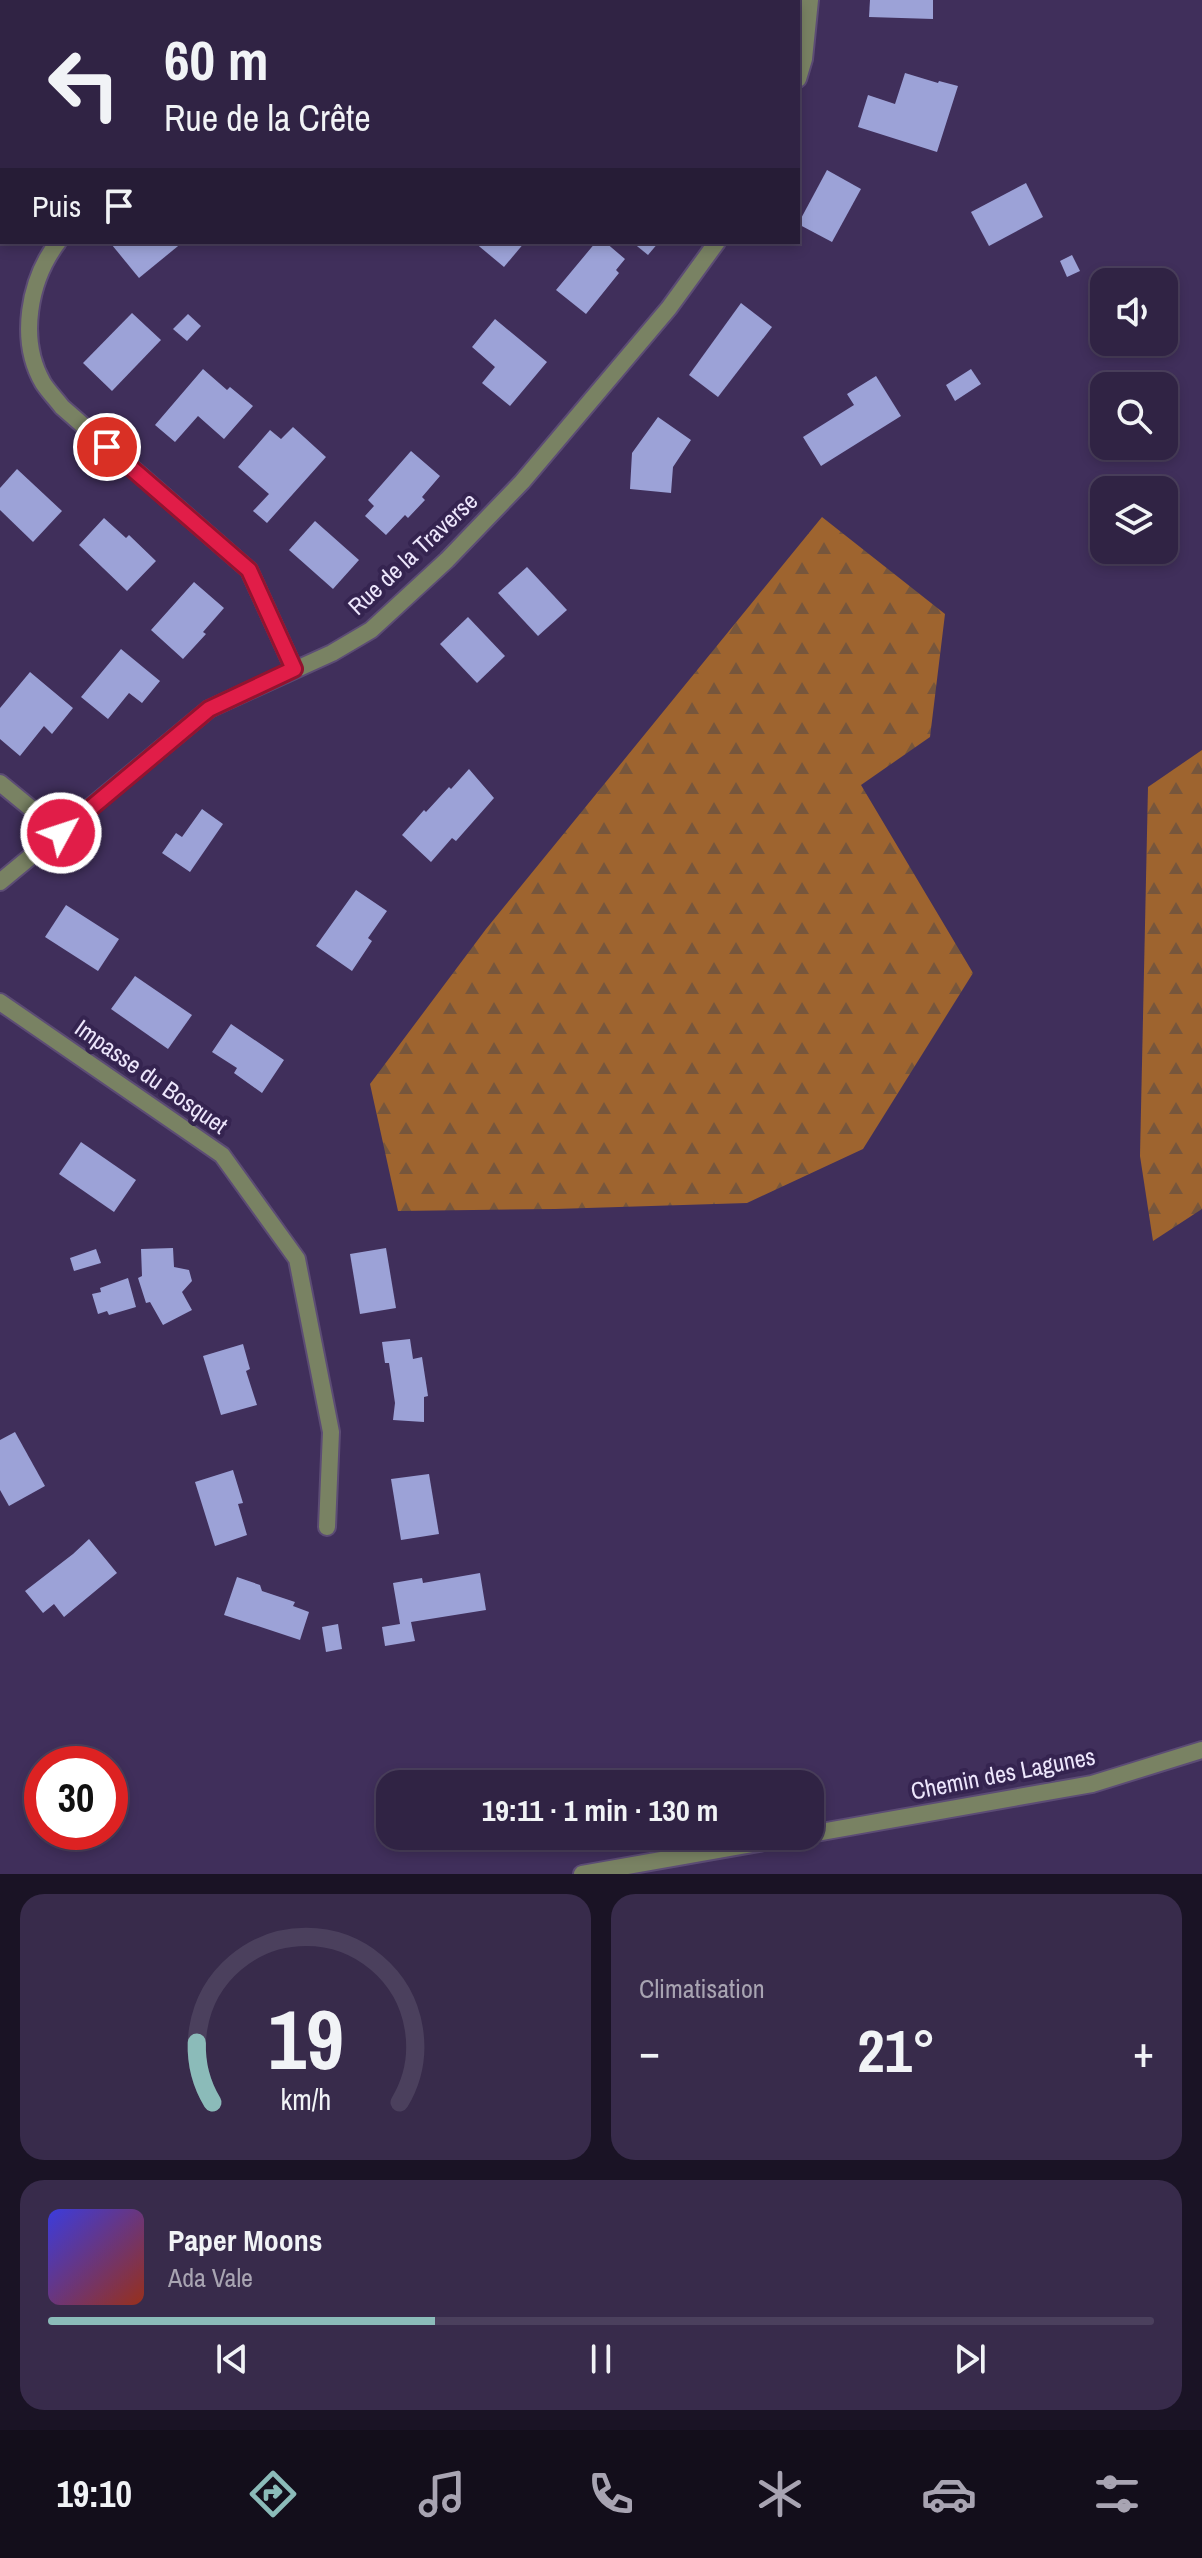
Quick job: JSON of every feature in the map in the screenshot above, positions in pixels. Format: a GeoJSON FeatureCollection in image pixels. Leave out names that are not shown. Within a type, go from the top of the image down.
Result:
{"type":"FeatureCollection","features":[{"type":"Feature","properties":{"kind":"street"},"geometry":{"type":"LineString","coordinates":[[800,72],[810,0]]}},
{"type":"Feature","properties":{"kind":"street"},"geometry":{"type":"LineString","coordinates":[[56,244],[39,273],[30,312],[29,343],[42,382],[62,407],[249,570],[294,669]]}},
{"type":"Feature","properties":{"kind":"street","name":"Rue de la Traverse"},"geometry":{"type":"LineString","coordinates":[[0,882],[209,709],[332,653],[371,630],[447,560],[522,482],[669,308],[716,244]]}},
{"type":"Feature","properties":{"kind":"street"},"geometry":{"type":"LineString","coordinates":[[0,783],[61,833]]}},
{"type":"Feature","properties":{"kind":"street","name":"Impasse du Bosquet"},"geometry":{"type":"LineString","coordinates":[[0,1002],[222,1155],[297,1259],[331,1432],[327,1527]]}},
{"type":"Feature","properties":{"kind":"street","name":"Chemin des Lagunes"},"geometry":{"type":"LineString","coordinates":[[824,1832],[1092,1784],[1202,1750]]}},
{"type":"Feature","properties":{"kind":"street"},"geometry":{"type":"LineString","coordinates":[[582,1874],[718,1850]]}},
{"type":"Feature","properties":{"kind":"green space"},"geometry":{"type":"Polygon","coordinates":[[[822,517],[945,614],[930,737],[861,785],[973,973],[863,1149],[747,1203],[398,1211],[370,1084],[486,929],[822,517]]]}},
{"type":"Feature","properties":{"kind":"green space"},"geometry":{"type":"Polygon","coordinates":[[[1202,750],[1202,1209],[1153,1241],[1140,1156],[1148,787],[1202,750]]]}},
{"type":"Feature","properties":{"kind":"building"},"geometry":{"type":"Polygon","coordinates":[[[870,0],[933,0],[933,19],[869,17],[870,0]]]}},
{"type":"Feature","properties":{"kind":"building"},"geometry":{"type":"Polygon","coordinates":[[[905,73],[958,86],[937,152],[858,127],[868,95],[895,104],[905,73]]]}},
{"type":"Feature","properties":{"kind":"building"},"geometry":{"type":"Polygon","coordinates":[[[827,170],[861,189],[832,242],[800,225],[827,170]]]}},
{"type":"Feature","properties":{"kind":"building"},"geometry":{"type":"Polygon","coordinates":[[[1026,183],[1043,217],[989,246],[971,212],[1026,183]]]}},
{"type":"Feature","properties":{"kind":"building"},"geometry":{"type":"Polygon","coordinates":[[[113,244],[181,244],[139,278],[113,244]]]}},
{"type":"Feature","properties":{"kind":"building"},"geometry":{"type":"Polygon","coordinates":[[[476,244],[523,244],[504,267],[476,244]]]}},
{"type":"Feature","properties":{"kind":"building"},"geometry":{"type":"Polygon","coordinates":[[[594,244],[607,244],[625,259],[616,270],[619,273],[586,314],[556,290],[594,244]]]}},
{"type":"Feature","properties":{"kind":"building"},"geometry":{"type":"Polygon","coordinates":[[[634,244],[657,244],[648,255],[634,244]]]}},
{"type":"Feature","properties":{"kind":"building"},"geometry":{"type":"Polygon","coordinates":[[[1072,255],[1080,271],[1067,277],[1060,261],[1072,255]]]}},
{"type":"Feature","properties":{"kind":"building"},"geometry":{"type":"Polygon","coordinates":[[[741,303],[772,327],[718,397],[689,375],[741,303]]]}},
{"type":"Feature","properties":{"kind":"building"},"geometry":{"type":"Polygon","coordinates":[[[132,313],[161,340],[112,391],[83,363],[132,313]]]}},
{"type":"Feature","properties":{"kind":"building"},"geometry":{"type":"Polygon","coordinates":[[[188,314],[201,326],[187,341],[173,329],[188,314]]]}},
{"type":"Feature","properties":{"kind":"building"},"geometry":{"type":"Polygon","coordinates":[[[495,319],[547,362],[510,406],[482,383],[495,367],[472,347],[495,319]]]}},
{"type":"Feature","properties":{"kind":"building"},"geometry":{"type":"Polygon","coordinates":[[[203,369],[227,390],[230,387],[253,406],[224,439],[198,416],[175,442],[155,425],[203,369]]]}},
{"type":"Feature","properties":{"kind":"building"},"geometry":{"type":"Polygon","coordinates":[[[971,369],[981,384],[955,401],[946,385],[971,369]]]}},
{"type":"Feature","properties":{"kind":"building"},"geometry":{"type":"Polygon","coordinates":[[[876,376],[901,416],[821,466],[803,437],[854,405],[847,394],[876,376]]]}},
{"type":"Feature","properties":{"kind":"building"},"geometry":{"type":"Polygon","coordinates":[[[658,417],[691,440],[673,467],[671,493],[630,489],[632,453],[658,417]]]}},
{"type":"Feature","properties":{"kind":"building"},"geometry":{"type":"Polygon","coordinates":[[[293,427],[326,457],[267,523],[253,511],[269,494],[238,467],[270,430],[281,439],[293,427]]]}},
{"type":"Feature","properties":{"kind":"building"},"geometry":{"type":"Polygon","coordinates":[[[411,451],[440,476],[422,497],[425,500],[386,535],[365,516],[374,506],[368,500],[411,451]]]}},
{"type":"Feature","properties":{"kind":"building"},"geometry":{"type":"Polygon","coordinates":[[[17,469],[62,511],[33,542],[0,510],[0,488],[17,469]]]}},
{"type":"Feature","properties":{"kind":"building"},"geometry":{"type":"Polygon","coordinates":[[[104,518],[126,538],[129,535],[156,561],[127,591],[79,545],[104,518]]]}},
{"type":"Feature","properties":{"kind":"building"},"geometry":{"type":"Polygon","coordinates":[[[315,521],[359,560],[333,589],[289,550],[315,521]]]}},
{"type":"Feature","properties":{"kind":"building"},"geometry":{"type":"Polygon","coordinates":[[[527,567],[567,610],[538,636],[498,593],[527,567]]]}},
{"type":"Feature","properties":{"kind":"building"},"geometry":{"type":"Polygon","coordinates":[[[194,582],[224,608],[183,659],[151,630],[194,582]]]}},
{"type":"Feature","properties":{"kind":"building"},"geometry":{"type":"Polygon","coordinates":[[[468,617],[505,656],[477,683],[440,644],[468,617]]]}},
{"type":"Feature","properties":{"kind":"building"},"geometry":{"type":"Polygon","coordinates":[[[121,649],[160,681],[142,703],[129,693],[108,719],[81,697],[121,649]]]}},
{"type":"Feature","properties":{"kind":"building"},"geometry":{"type":"Polygon","coordinates":[[[30,672],[73,708],[52,734],[44,726],[20,756],[0,739],[0,708],[30,672]]]}},
{"type":"Feature","properties":{"kind":"building"},"geometry":{"type":"Polygon","coordinates":[[[469,769],[494,798],[456,841],[452,838],[431,862],[402,835],[469,769]]]}},
{"type":"Feature","properties":{"kind":"building"},"geometry":{"type":"Polygon","coordinates":[[[202,809],[223,824],[190,872],[162,853],[176,833],[182,837],[202,809]]]}},
{"type":"Feature","properties":{"kind":"building"},"geometry":{"type":"Polygon","coordinates":[[[356,890],[387,911],[368,938],[372,941],[352,971],[316,946],[356,890]]]}},
{"type":"Feature","properties":{"kind":"building"},"geometry":{"type":"Polygon","coordinates":[[[66,905],[119,939],[98,971],[45,937],[66,905]]]}},
{"type":"Feature","properties":{"kind":"building"},"geometry":{"type":"Polygon","coordinates":[[[135,976],[192,1015],[168,1049],[111,1009],[135,976]]]}},
{"type":"Feature","properties":{"kind":"building"},"geometry":{"type":"Polygon","coordinates":[[[231,1024],[284,1060],[262,1093],[234,1073],[237,1068],[212,1052],[231,1024]]]}},
{"type":"Feature","properties":{"kind":"building"},"geometry":{"type":"Polygon","coordinates":[[[81,1142],[136,1180],[114,1212],[59,1174],[81,1142]]]}},
{"type":"Feature","properties":{"kind":"building"},"geometry":{"type":"Polygon","coordinates":[[[173,1248],[174,1267],[189,1270],[192,1281],[182,1292],[192,1310],[163,1325],[150,1302],[146,1303],[138,1278],[142,1276],[141,1249],[173,1248]]]}},
{"type":"Feature","properties":{"kind":"building"},"geometry":{"type":"Polygon","coordinates":[[[386,1248],[396,1308],[360,1314],[350,1254],[386,1248]]]}},
{"type":"Feature","properties":{"kind":"building"},"geometry":{"type":"Polygon","coordinates":[[[96,1249],[101,1263],[74,1271],[70,1258],[96,1249]]]}},
{"type":"Feature","properties":{"kind":"building"},"geometry":{"type":"Polygon","coordinates":[[[128,1278],[136,1307],[109,1315],[107,1311],[98,1314],[92,1294],[128,1278]]]}},
{"type":"Feature","properties":{"kind":"building"},"geometry":{"type":"Polygon","coordinates":[[[410,1339],[413,1359],[422,1357],[428,1396],[424,1397],[424,1422],[393,1420],[395,1403],[389,1363],[385,1363],[382,1342],[410,1339]]]}},
{"type":"Feature","properties":{"kind":"building"},"geometry":{"type":"Polygon","coordinates":[[[243,1344],[250,1369],[246,1371],[257,1405],[221,1415],[203,1356],[243,1344]]]}},
{"type":"Feature","properties":{"kind":"building"},"geometry":{"type":"Polygon","coordinates":[[[15,1432],[45,1486],[9,1506],[0,1490],[0,1440],[15,1432]]]}},
{"type":"Feature","properties":{"kind":"building"},"geometry":{"type":"Polygon","coordinates":[[[233,1470],[243,1503],[238,1504],[247,1535],[215,1546],[195,1482],[233,1470]]]}},
{"type":"Feature","properties":{"kind":"building"},"geometry":{"type":"Polygon","coordinates":[[[429,1474],[439,1534],[401,1540],[391,1479],[429,1474]]]}},
{"type":"Feature","properties":{"kind":"building"},"geometry":{"type":"Polygon","coordinates":[[[89,1539],[117,1573],[64,1617],[54,1604],[43,1613],[25,1591],[89,1539]]]}},
{"type":"Feature","properties":{"kind":"building"},"geometry":{"type":"Polygon","coordinates":[[[480,1573],[486,1610],[411,1622],[415,1641],[385,1646],[382,1627],[400,1624],[393,1583],[422,1578],[423,1583],[480,1573]]]}},
{"type":"Feature","properties":{"kind":"building"},"geometry":{"type":"Polygon","coordinates":[[[237,1577],[260,1585],[262,1591],[295,1602],[293,1606],[309,1612],[300,1640],[224,1615],[237,1577]]]}},
{"type":"Feature","properties":{"kind":"building"},"geometry":{"type":"Polygon","coordinates":[[[338,1624],[342,1649],[326,1652],[322,1627],[338,1624]]]}},
{"type":"Feature","properties":{"kind":"route"},"geometry":{"type":"LineString","coordinates":[[61,833],[209,709],[294,669],[249,570],[107,447]]}}]}
